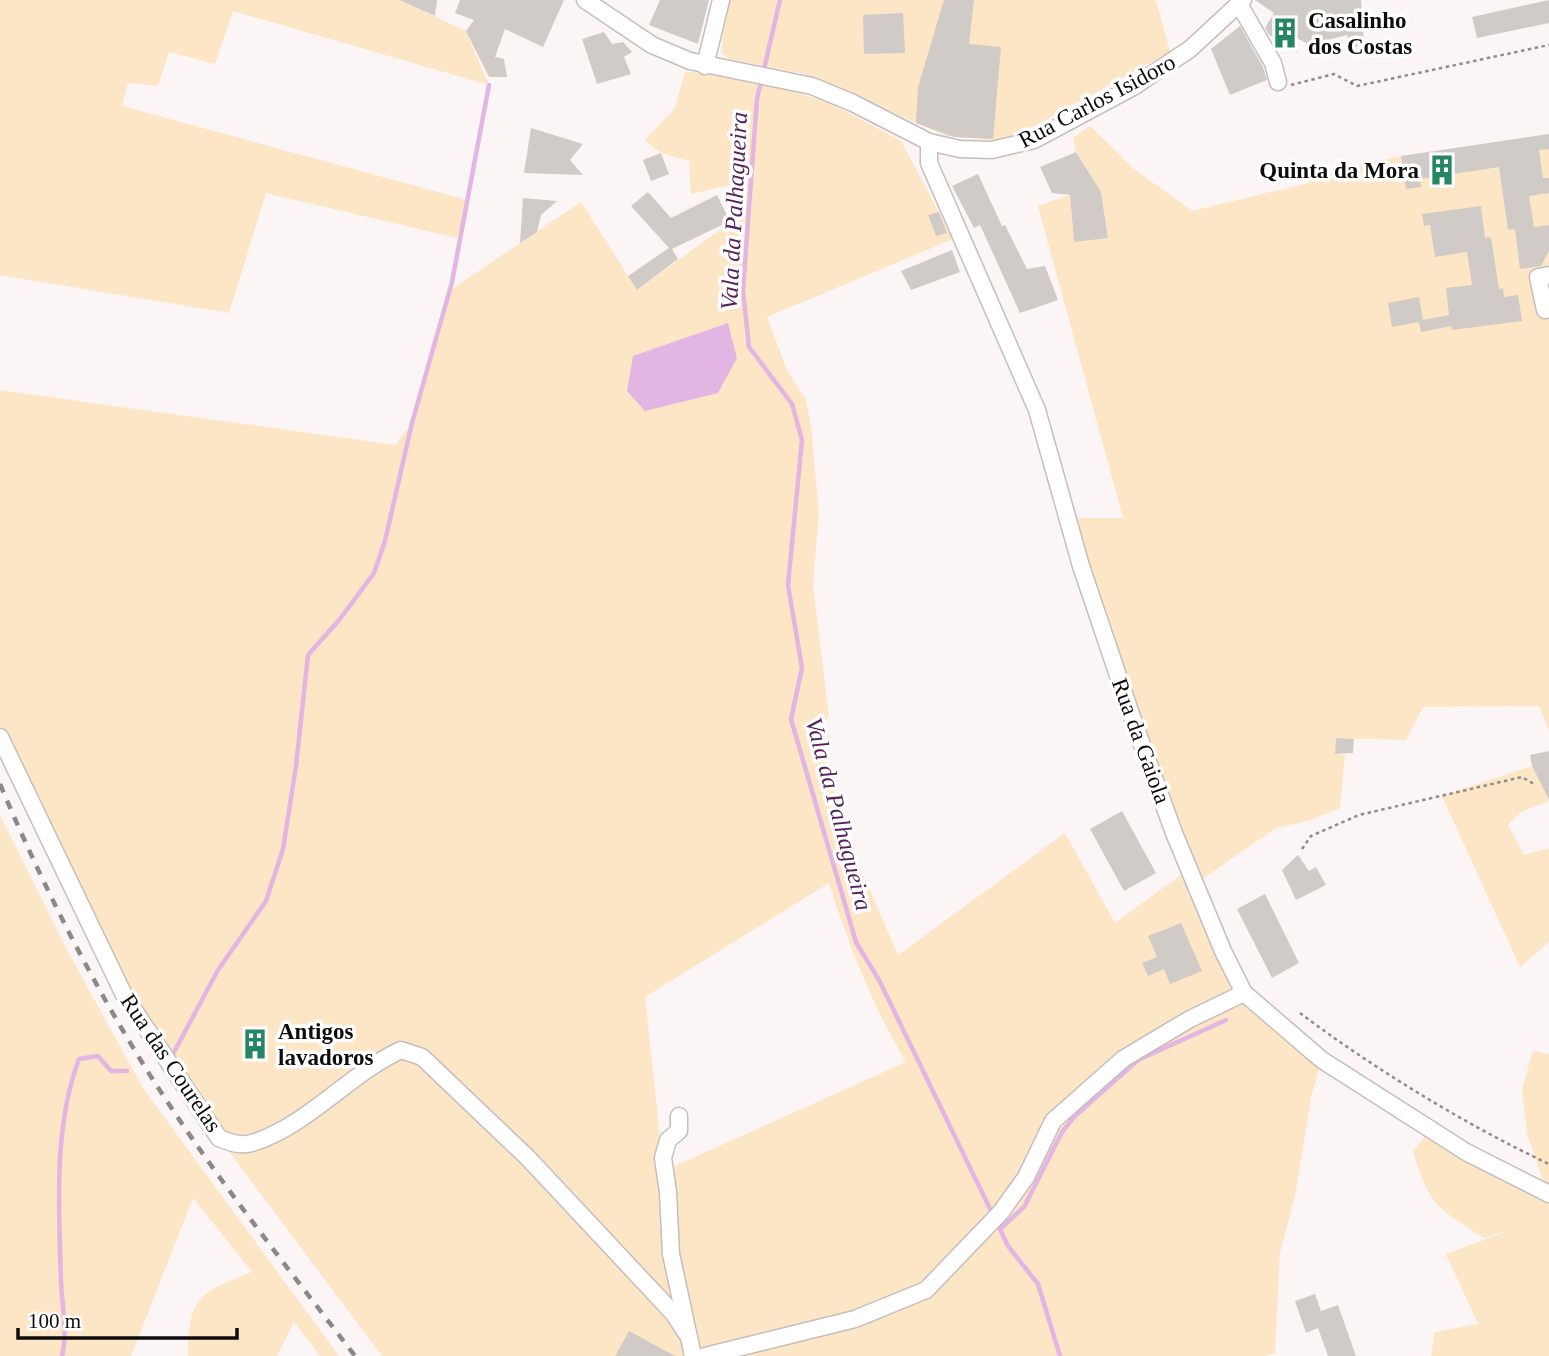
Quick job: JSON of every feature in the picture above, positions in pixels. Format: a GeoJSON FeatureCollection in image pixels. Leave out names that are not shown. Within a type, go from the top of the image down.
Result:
{"type":"FeatureCollection","features":[{"type":"Feature","properties":{"kind":"street","name":"Rua Carlos Isidoro"},"geometry":{"type":"LineString","coordinates":[[584,0],[652,45],[705,66],[773,78],[831,93],[929,142],[960,149],[992,150],[1034,140],[1156,74],[1191,49],[1241,2]]}},
{"type":"Feature","properties":{"kind":"street"},"geometry":{"type":"LineString","coordinates":[[705,66],[721,0]]}},
{"type":"Feature","properties":{"kind":"street"},"geometry":{"type":"LineString","coordinates":[[1241,2],[1273,63],[1278,82]]}},
{"type":"Feature","properties":{"kind":"street","name":"Rua da Gaiola"},"geometry":{"type":"LineString","coordinates":[[929,142],[929,163],[1037,410],[1081,566],[1174,833],[1223,951],[1244,993],[1322,1059],[1465,1152],[1549,1194]]}},
{"type":"Feature","properties":{"kind":"street"},"geometry":{"type":"LineString","coordinates":[[1545,310],[1538,276],[1549,275]]}},
{"type":"Feature","properties":{"kind":"street","name":"Rua das Courelas"},"geometry":{"type":"LineString","coordinates":[[0,737],[124,995],[219,1138],[236,1145],[254,1143],[280,1131],[374,1063],[401,1050],[422,1056],[528,1158],[674,1314],[686,1333]]}},
{"type":"Feature","properties":{"kind":"street"},"geometry":{"type":"LineString","coordinates":[[705,1356],[816,1331],[900,1303],[926,1290],[996,1216],[1026,1177],[1053,1121],[1123,1059],[1190,1019],[1244,993]]}},
{"type":"Feature","properties":{"kind":"street"},"geometry":{"type":"LineString","coordinates":[[679,1116],[680,1131],[668,1140],[663,1158],[668,1192],[671,1254],[693,1356]]}},
{"type":"Feature","properties":{"kind":"path"},"geometry":{"type":"LineString","coordinates":[[1278,82],[1286,87],[1334,74],[1357,86],[1549,45]]}},
{"type":"Feature","properties":{"kind":"path"},"geometry":{"type":"LineString","coordinates":[[1302,849],[1311,836],[1359,815],[1471,791],[1503,780],[1522,777],[1534,784]]}},
{"type":"Feature","properties":{"kind":"path"},"geometry":{"type":"LineString","coordinates":[[1300,1013],[1339,1042],[1501,1141],[1549,1164]]}},
{"type":"Feature","properties":{"kind":"shaded area"},"geometry":{"type":"Polygon","coordinates":[[[0,0],[399,0],[466,31],[489,85],[233,11],[215,64],[169,52],[158,86],[128,83],[122,106],[467,200],[461,239],[266,193],[229,313],[0,275],[0,0]]]}},
{"type":"Feature","properties":{"kind":"shaded area"},"geometry":{"type":"Polygon","coordinates":[[[724,0],[1156,0],[1170,52],[1016,136],[993,140],[946,136],[805,74],[729,59],[722,53],[724,0]]]}},
{"type":"Feature","properties":{"kind":"shaded area"},"geometry":{"type":"Polygon","coordinates":[[[685,71],[771,85],[828,102],[901,141],[953,239],[767,317],[787,370],[806,400],[811,426],[819,514],[813,586],[829,716],[816,736],[857,861],[898,955],[1065,833],[1115,923],[1189,869],[1109,651],[1069,518],[1123,518],[1038,206],[1070,195],[1074,242],[1108,237],[1101,192],[1076,152],[1073,138],[1090,126],[1134,169],[1192,211],[1309,183],[1304,177],[1308,175],[1402,156],[1549,134],[1549,731],[1539,706],[1423,707],[1406,740],[1336,738],[1335,754],[1345,755],[1340,808],[1311,820],[1276,828],[1195,884],[1223,951],[1244,992],[1322,1060],[1312,1093],[1295,1196],[1280,1253],[1275,1353],[1264,1356],[382,1356],[219,1138],[241,1144],[255,1142],[293,1124],[364,1072],[401,1050],[422,1057],[528,1158],[674,1314],[686,1331],[685,1310],[671,1254],[666,1170],[906,1062],[862,975],[829,883],[645,997],[657,1107],[667,1243],[678,1313],[497,1116],[420,1047],[398,1041],[367,1059],[263,1135],[231,1133],[219,1126],[200,1104],[175,1061],[171,1067],[124,995],[0,737],[0,390],[395,445],[412,423],[449,291],[581,202],[637,290],[739,216],[739,183],[691,194],[689,161],[661,153],[645,140],[675,108],[685,71]]]}},
{"type":"Feature","properties":{"kind":"shaded area"},"geometry":{"type":"Polygon","coordinates":[[[728,323],[737,358],[718,393],[645,411],[627,391],[633,356],[728,323]]]}},
{"type":"Feature","properties":{"kind":"shaded area"},"geometry":{"type":"Polygon","coordinates":[[[1532,766],[1549,801],[1521,812],[1508,825],[1524,855],[1549,848],[1549,942],[1520,967],[1442,796],[1532,766]]]}},
{"type":"Feature","properties":{"kind":"shaded area"},"geometry":{"type":"Polygon","coordinates":[[[0,815],[67,950],[143,1088],[339,1356],[320,1356],[294,1322],[277,1356],[188,1356],[191,1320],[201,1299],[220,1285],[252,1272],[193,1198],[131,1356],[0,1356],[0,815]]]}},
{"type":"Feature","properties":{"kind":"shaded area"},"geometry":{"type":"Polygon","coordinates":[[[1533,1051],[1549,1054],[1549,1356],[1431,1356],[1435,1332],[1478,1324],[1446,1254],[1511,1230],[1484,1238],[1446,1212],[1437,1204],[1424,1184],[1413,1151],[1431,1129],[1547,1192],[1527,1134],[1522,1089],[1533,1051]]]}},
{"type":"Feature","properties":{"kind":"building"},"geometry":{"type":"Polygon","coordinates":[[[399,0],[437,0],[435,16],[399,0]]]}},
{"type":"Feature","properties":{"kind":"building"},"geometry":{"type":"Polygon","coordinates":[[[460,0],[564,0],[543,47],[505,29],[495,57],[504,59],[507,77],[489,77],[466,31],[474,20],[455,13],[460,0]]]}},
{"type":"Feature","properties":{"kind":"building"},"geometry":{"type":"Polygon","coordinates":[[[660,0],[709,0],[698,44],[649,25],[660,0]]]}},
{"type":"Feature","properties":{"kind":"building"},"geometry":{"type":"Polygon","coordinates":[[[944,0],[974,0],[969,44],[1001,47],[993,139],[954,137],[916,123],[918,87],[944,0]]]}},
{"type":"Feature","properties":{"kind":"building"},"geometry":{"type":"Polygon","coordinates":[[[1255,0],[1361,0],[1364,45],[1350,48],[1347,35],[1327,40],[1321,51],[1295,37],[1297,52],[1269,35],[1265,28],[1274,13],[1255,0]]]}},
{"type":"Feature","properties":{"kind":"building"},"geometry":{"type":"Polygon","coordinates":[[[1549,0],[1549,23],[1477,38],[1472,17],[1549,0]]]}},
{"type":"Feature","properties":{"kind":"building"},"geometry":{"type":"Polygon","coordinates":[[[903,13],[905,53],[864,54],[863,15],[903,13]]]}},
{"type":"Feature","properties":{"kind":"building"},"geometry":{"type":"Polygon","coordinates":[[[1240,26],[1263,67],[1267,80],[1230,95],[1211,49],[1240,26]]]}},
{"type":"Feature","properties":{"kind":"building"},"geometry":{"type":"Polygon","coordinates":[[[604,32],[612,44],[623,42],[632,52],[624,57],[631,74],[597,84],[582,39],[604,32]]]}},
{"type":"Feature","properties":{"kind":"building"},"geometry":{"type":"Polygon","coordinates":[[[531,128],[583,144],[570,160],[583,175],[524,173],[531,128]]]}},
{"type":"Feature","properties":{"kind":"building"},"geometry":{"type":"Polygon","coordinates":[[[1549,134],[1549,149],[1539,150],[1543,178],[1549,178],[1549,193],[1529,196],[1534,227],[1549,225],[1549,251],[1541,266],[1520,269],[1515,229],[1508,230],[1499,167],[1420,179],[1421,187],[1406,189],[1401,156],[1549,134]]]}},
{"type":"Feature","properties":{"kind":"building"},"geometry":{"type":"Polygon","coordinates":[[[1076,152],[1101,192],[1108,238],[1074,242],[1070,195],[1052,193],[1040,167],[1076,152]]]}},
{"type":"Feature","properties":{"kind":"building"},"geometry":{"type":"Polygon","coordinates":[[[661,153],[669,174],[651,181],[643,160],[661,153]]]}},
{"type":"Feature","properties":{"kind":"building"},"geometry":{"type":"Polygon","coordinates":[[[978,174],[1002,226],[1005,225],[1027,269],[1045,266],[1058,300],[1020,313],[980,225],[974,228],[952,186],[978,174]]]}},
{"type":"Feature","properties":{"kind":"building"},"geometry":{"type":"Polygon","coordinates":[[[648,192],[671,218],[717,195],[730,221],[672,249],[678,259],[637,290],[628,276],[669,248],[631,206],[648,192]]]}},
{"type":"Feature","properties":{"kind":"building"},"geometry":{"type":"Polygon","coordinates":[[[523,198],[557,201],[541,215],[537,232],[520,243],[523,198]]]}},
{"type":"Feature","properties":{"kind":"building"},"geometry":{"type":"Polygon","coordinates":[[[1481,206],[1485,238],[1491,237],[1499,289],[1503,288],[1504,297],[1518,295],[1522,321],[1452,330],[1451,326],[1421,332],[1419,322],[1392,327],[1388,303],[1419,297],[1423,320],[1449,315],[1446,288],[1472,285],[1467,252],[1435,257],[1430,225],[1424,226],[1422,214],[1481,206]]]}},
{"type":"Feature","properties":{"kind":"building"},"geometry":{"type":"Polygon","coordinates":[[[939,212],[947,233],[936,236],[928,215],[939,212]]]}},
{"type":"Feature","properties":{"kind":"building"},"geometry":{"type":"Polygon","coordinates":[[[952,250],[960,272],[911,290],[901,271],[952,250]]]}},
{"type":"Feature","properties":{"kind":"building"},"geometry":{"type":"Polygon","coordinates":[[[1336,738],[1354,739],[1353,753],[1335,754],[1336,738]]]}},
{"type":"Feature","properties":{"kind":"building"},"geometry":{"type":"Polygon","coordinates":[[[1549,751],[1549,800],[1532,766],[1530,755],[1549,751]]]}},
{"type":"Feature","properties":{"kind":"building"},"geometry":{"type":"Polygon","coordinates":[[[1122,811],[1156,873],[1124,891],[1090,829],[1122,811]]]}},
{"type":"Feature","properties":{"kind":"building"},"geometry":{"type":"Polygon","coordinates":[[[1298,855],[1309,871],[1316,867],[1326,885],[1296,900],[1282,870],[1298,855]]]}},
{"type":"Feature","properties":{"kind":"building"},"geometry":{"type":"Polygon","coordinates":[[[1265,894],[1299,963],[1272,978],[1237,909],[1265,894]]]}},
{"type":"Feature","properties":{"kind":"building"},"geometry":{"type":"Polygon","coordinates":[[[1181,923],[1202,971],[1170,984],[1164,969],[1148,976],[1142,963],[1157,957],[1148,936],[1181,923]]]}},
{"type":"Feature","properties":{"kind":"building","name":"Antigos lavadoros"},"geometry":{"type":"Polygon","coordinates":[[[261,1035],[262,1053],[249,1054],[247,1036],[261,1035]]]}},
{"type":"Feature","properties":{"kind":"building"},"geometry":{"type":"Polygon","coordinates":[[[1315,1294],[1321,1311],[1338,1305],[1356,1356],[1328,1356],[1318,1328],[1306,1333],[1295,1301],[1315,1294]]]}},
{"type":"Feature","properties":{"kind":"building"},"geometry":{"type":"Polygon","coordinates":[[[629,1331],[675,1356],[615,1356],[629,1331]]]}},
{"type":"Feature","properties":{"kind":"waterway","name":"Vala da Palhagueira"},"geometry":{"type":"LineString","coordinates":[[780,0],[757,99],[743,290],[749,347],[792,404],[802,440],[788,585],[802,668],[791,719],[856,942],[880,982],[993,1215]]}},
{"type":"Feature","properties":{"kind":"waterway"},"geometry":{"type":"LineString","coordinates":[[173,1054],[218,970],[266,901],[283,849],[296,766],[308,655],[340,619],[374,573],[385,541],[412,423],[452,282],[489,85]]}},
{"type":"Feature","properties":{"kind":"waterway"},"geometry":{"type":"LineString","coordinates":[[1000,1229],[1024,1207],[1062,1132],[1075,1116],[1138,1060],[1226,1020]]}},
{"type":"Feature","properties":{"kind":"waterway"},"geometry":{"type":"LineString","coordinates":[[62,1356],[65,1328],[59,1226],[60,1169],[61,1141],[71,1085],[79,1059],[98,1056],[111,1071],[127,1071]]}},
{"type":"Feature","properties":{"kind":"waterway","name":"Vala da Palhagueira"},"geometry":{"type":"LineString","coordinates":[[997,1223],[1008,1246],[1038,1284],[1060,1356]]}},
{"type":"Feature","properties":{"kind":"railway"},"geometry":{"type":"LineString","coordinates":[[0,784],[65,924],[140,1059],[217,1173],[355,1356]]}},
{"type":"Feature","properties":{"kind":"place","name":"Casalinho dos Costas"},"geometry":{"type":"Point","coordinates":[1285,33]}},
{"type":"Feature","properties":{"kind":"place","name":"Quinta da Mora"},"geometry":{"type":"Point","coordinates":[1442,170]}},
{"type":"Feature","properties":{"kind":"place","name":"Antigos lavadoros"},"geometry":{"type":"Point","coordinates":[255,1044]}}]}
